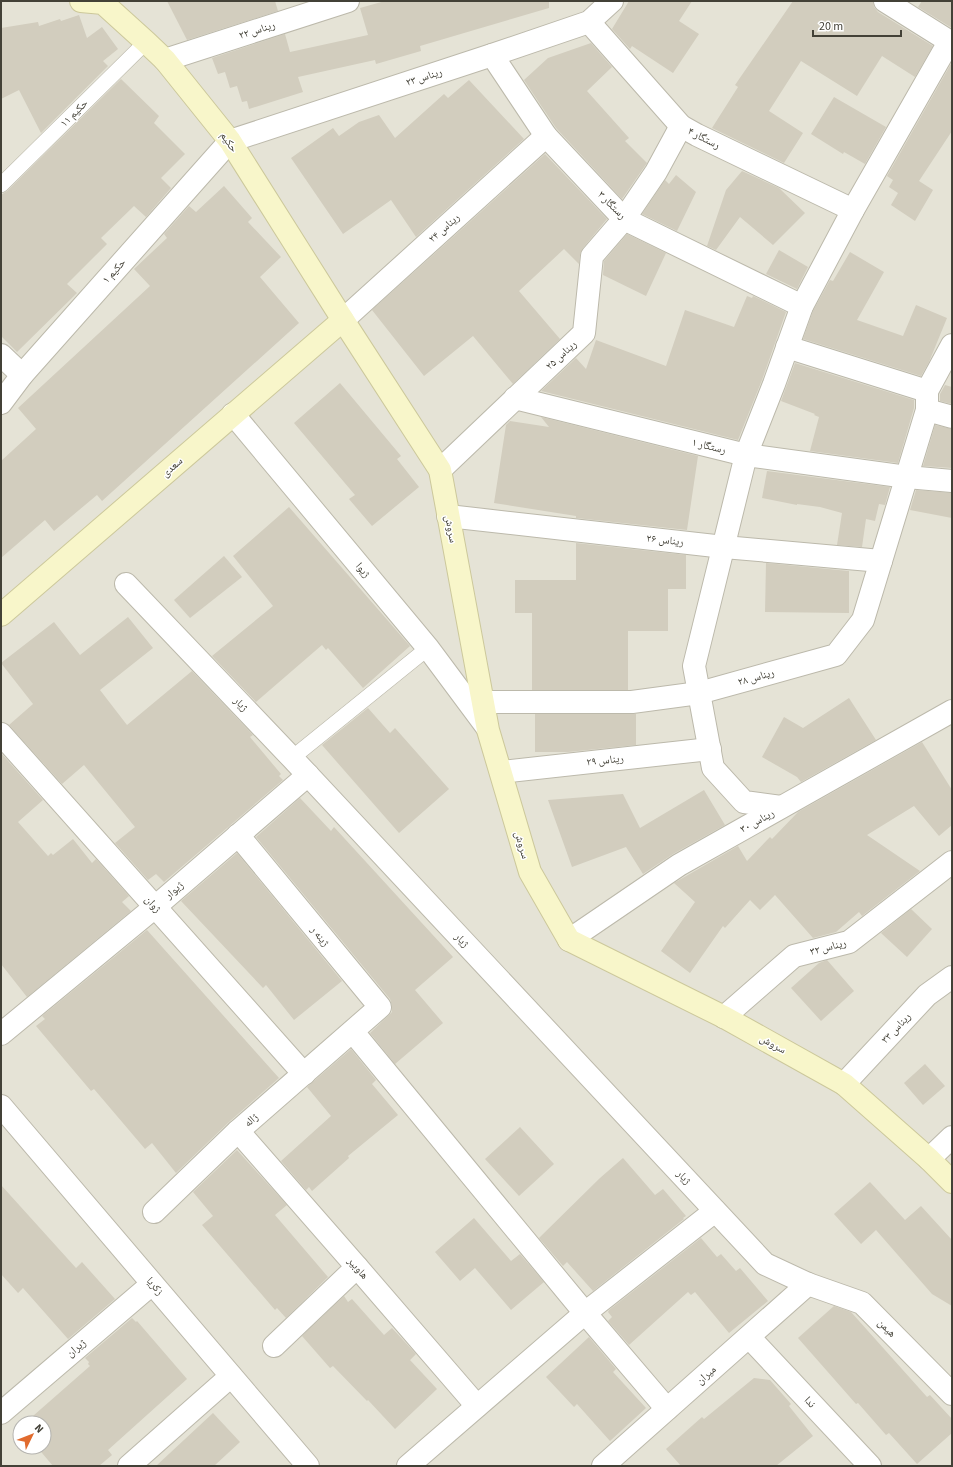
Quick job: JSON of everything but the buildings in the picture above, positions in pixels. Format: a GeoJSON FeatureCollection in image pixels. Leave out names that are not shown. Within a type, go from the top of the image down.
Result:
{"type":"FeatureCollection","features":[{"type":"Feature","properties":{"kind":"street","name":"حکیم"},"geometry":{"type":"LineString","coordinates":[[81,1],[105,2],[165,60],[230,141],[343,320]]}},
{"type":"Feature","properties":{"kind":"street","name":"ریناس ۲۲"},"geometry":{"type":"LineString","coordinates":[[165,60],[348,1]]}},
{"type":"Feature","properties":{"kind":"street","name":"ریناس ۲۳"},"geometry":{"type":"LineString","coordinates":[[230,141],[589,22],[612,1]]}},
{"type":"Feature","properties":{"kind":"street"},"geometry":{"type":"LineString","coordinates":[[781,807],[744,802],[713,768],[694,666],[746,455],[802,306],[852,210],[951,43],[885,1]]}},
{"type":"Feature","properties":{"kind":"street","name":"رستگار ۴"},"geometry":{"type":"LineString","coordinates":[[589,22],[681,126],[852,210]]}},
{"type":"Feature","properties":{"kind":"street","name":"رستگار ۳"},"geometry":{"type":"LineString","coordinates":[[492,55],[546,136],[624,219],[802,306]]}},
{"type":"Feature","properties":{"kind":"street","name":"ریناس ۲۵"},"geometry":{"type":"LineString","coordinates":[[440,470],[584,333],[592,256],[624,219],[656,172],[681,126]]}},
{"type":"Feature","properties":{"kind":"street","name":"ریناس ۲۴"},"geometry":{"type":"LineString","coordinates":[[343,320],[546,136]]}},
{"type":"Feature","properties":{"kind":"street","name":"حکیم ۱"},"geometry":{"type":"LineString","coordinates":[[1,403],[22,375],[230,141]]}},
{"type":"Feature","properties":{"kind":"street","name":"سعدی"},"geometry":{"type":"LineString","coordinates":[[1,615],[343,320]]}},
{"type":"Feature","properties":{"kind":"street","name":"سروش"},"geometry":{"type":"LineString","coordinates":[[343,320],[440,470],[488,730],[530,872],[569,940],[724,1017],[844,1084],[929,1159],[952,1182]]}},
{"type":"Feature","properties":{"kind":"street","name":"ریناس ۲۸"},"geometry":{"type":"LineString","coordinates":[[483,702],[632,702],[699,693],[836,655],[863,620],[906,477],[927,400],[952,345]]}},
{"type":"Feature","properties":{"kind":"street"},"geometry":{"type":"LineString","coordinates":[[787,347],[927,400],[952,417]]}},
{"type":"Feature","properties":{"kind":"street"},"geometry":{"type":"LineString","coordinates":[[1,355],[22,375]]}},
{"type":"Feature","properties":{"kind":"street","name":"رستگار ۱"},"geometry":{"type":"LineString","coordinates":[[515,398],[746,455],[906,477],[952,481]]}},
{"type":"Feature","properties":{"kind":"street","name":"ژیوا"},"geometry":{"type":"LineString","coordinates":[[233,414],[428,648],[488,730]]}},
{"type":"Feature","properties":{"kind":"street","name":"ریناس ۲۶"},"geometry":{"type":"LineString","coordinates":[[448,516],[724,546],[881,561]]}},
{"type":"Feature","properties":{"kind":"street","name":"ژیار"},"geometry":{"type":"LineString","coordinates":[[126,584],[308,775],[765,1264],[808,1284]]}},
{"type":"Feature","properties":{"kind":"street","name":"ریناس ۳۰"},"geometry":{"type":"LineString","coordinates":[[569,940],[678,865],[952,711]]}},
{"type":"Feature","properties":{"kind":"street","name":"ژوان"},"geometry":{"type":"LineString","coordinates":[[1,734],[304,1074]]}},
{"type":"Feature","properties":{"kind":"street","name":"ریناس ۲۹"},"geometry":{"type":"LineString","coordinates":[[501,772],[710,749]]}},
{"type":"Feature","properties":{"kind":"street","name":"ژیوار"},"geometry":{"type":"LineString","coordinates":[[1,1034],[155,907],[308,775]]}},
{"type":"Feature","properties":{"kind":"street","name":"ژینه ر"},"geometry":{"type":"LineString","coordinates":[[238,835],[380,1007],[353,1032]]}},
{"type":"Feature","properties":{"kind":"street","name":"ریناس ۳۲"},"geometry":{"type":"LineString","coordinates":[[724,1017],[794,956],[849,942],[952,862]]}},
{"type":"Feature","properties":{"kind":"street","name":"ریناس ۳۳"},"geometry":{"type":"LineString","coordinates":[[844,1084],[927,995],[952,977]]}},
{"type":"Feature","properties":{"kind":"street"},"geometry":{"type":"LineString","coordinates":[[353,1032],[585,1313],[668,1409]]}},
{"type":"Feature","properties":{"kind":"street","name":"ژاله"},"geometry":{"type":"LineString","coordinates":[[154,1212],[238,1131],[353,1032]]}},
{"type":"Feature","properties":{"kind":"street","name":"زکریا"},"geometry":{"type":"LineString","coordinates":[[1,1106],[308,1466]]}},
{"type":"Feature","properties":{"kind":"street","name":"هاوبیر"},"geometry":{"type":"LineString","coordinates":[[238,1131],[477,1406]]}},
{"type":"Feature","properties":{"kind":"street"},"geometry":{"type":"LineString","coordinates":[[929,1159],[952,1137]]}},
{"type":"Feature","properties":{"kind":"street"},"geometry":{"type":"LineString","coordinates":[[408,1466],[585,1313],[715,1211]]}},
{"type":"Feature","properties":{"kind":"street"},"geometry":{"type":"LineString","coordinates":[[274,1346],[357,1267]]}},
{"type":"Feature","properties":{"kind":"street","name":"ژیران"},"geometry":{"type":"LineString","coordinates":[[1,1413],[152,1284]]}},
{"type":"Feature","properties":{"kind":"street","name":"میران"},"geometry":{"type":"LineString","coordinates":[[614,1463],[668,1409],[808,1284]]}},
{"type":"Feature","properties":{"kind":"street","name":"هیمن"},"geometry":{"type":"LineString","coordinates":[[808,1284],[862,1303],[952,1394]]}},
{"type":"Feature","properties":{"kind":"street","name":"ندا"},"geometry":{"type":"LineString","coordinates":[[749,1337],[870,1466]]}},
{"type":"Feature","properties":{"kind":"street"},"geometry":{"type":"LineString","coordinates":[[129,1466],[232,1376]]}},
{"type":"Feature","properties":{"kind":"lane","name":"حکیم ۱۱"},"geometry":{"type":"LineString","coordinates":[[1,185],[146,42]]}},
{"type":"Feature","properties":{"kind":"lane"},"geometry":{"type":"LineString","coordinates":[[292,758],[428,648]]}},
{"type":"Feature","properties":{"kind":"shaded area"},"geometry":{"type":"Polygon","coordinates":[[[1,1],[952,1],[952,1466],[1,1466],[1,1]]]}}]}
